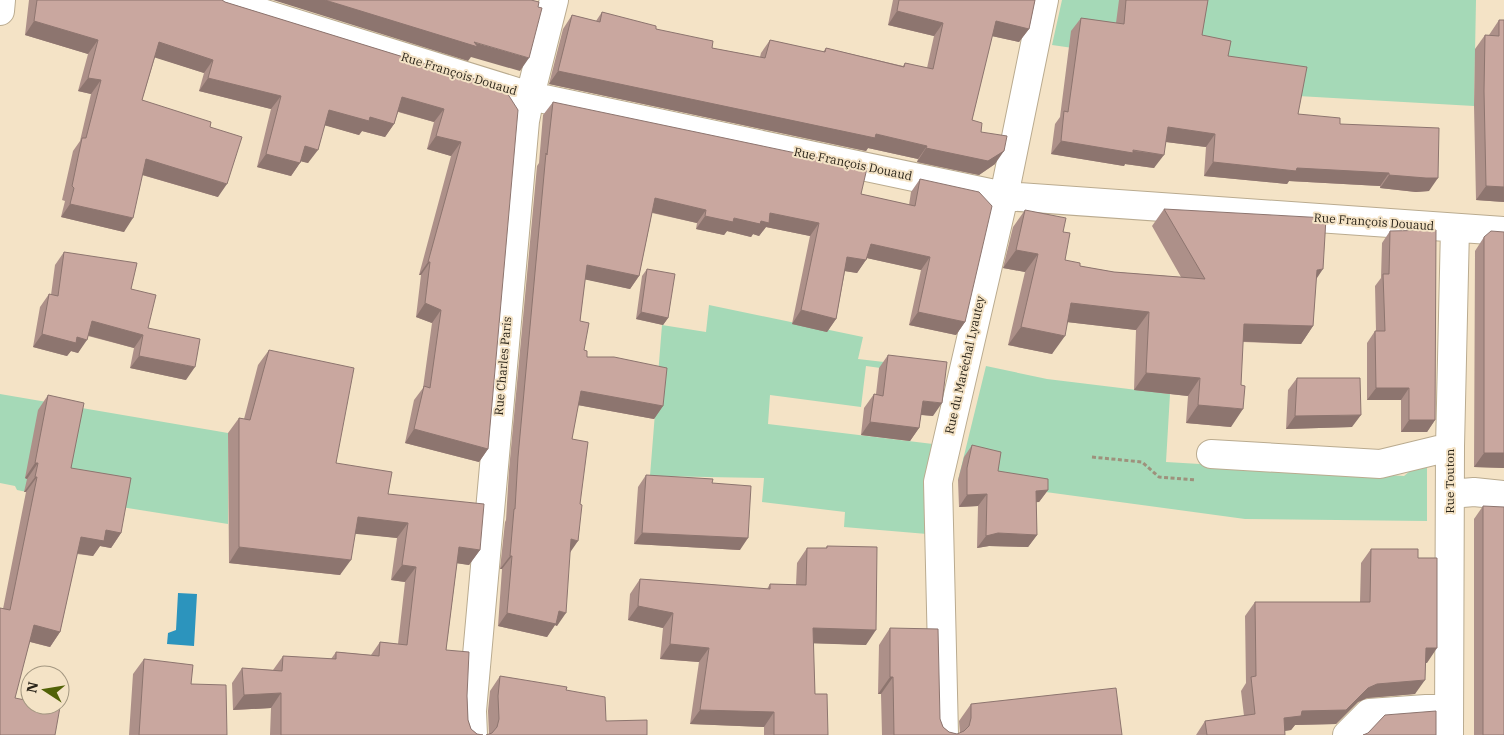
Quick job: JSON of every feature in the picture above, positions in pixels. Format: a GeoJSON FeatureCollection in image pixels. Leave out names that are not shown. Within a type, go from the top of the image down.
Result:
{"type":"FeatureCollection","features":[{"type":"Feature","properties":{"kind":"street"},"geometry":{"type":"LineString","coordinates":[[0,10],[1,0]]}},
{"type":"Feature","properties":{"kind":"street","name":"Rue François Douaud"},"geometry":{"type":"LineString","coordinates":[[220,0],[530,96],[1004,196],[1504,231]]}},
{"type":"Feature","properties":{"kind":"street","name":"Rue Charles Paris"},"geometry":{"type":"LineString","coordinates":[[473,735],[472,711],[525,121],[554,0]]}},
{"type":"Feature","properties":{"kind":"street","name":"Rue du Maréchal Lyautey"},"geometry":{"type":"LineString","coordinates":[[944,735],[938,482],[1004,196],[1044,0]]}},
{"type":"Feature","properties":{"kind":"street","name":"Rue Touton"},"geometry":{"type":"LineString","coordinates":[[1449,722],[1450,447],[1455,228]]}},
{"type":"Feature","properties":{"kind":"street"},"geometry":{"type":"LineString","coordinates":[[1211,454],[1380,464],[1450,447]]}},
{"type":"Feature","properties":{"kind":"street"},"geometry":{"type":"LineString","coordinates":[[1450,494],[1474,492],[1504,496]]}},
{"type":"Feature","properties":{"kind":"street"},"geometry":{"type":"LineString","coordinates":[[1347,735],[1368,713],[1426,709],[1449,722]]}},
{"type":"Feature","properties":{"kind":"green space"},"geometry":{"type":"Polygon","coordinates":[[[1062,0],[1476,0],[1474,106],[1298,96],[1297,80],[1052,45],[1062,0]]]}},
{"type":"Feature","properties":{"kind":"green space"},"geometry":{"type":"Polygon","coordinates":[[[709,305],[863,337],[858,359],[919,366],[917,373],[866,366],[861,407],[770,395],[768,424],[933,444],[925,474],[927,534],[844,527],[845,512],[762,502],[764,478],[650,476],[662,325],[706,332],[709,305]]]}},
{"type":"Feature","properties":{"kind":"green space"},"geometry":{"type":"Polygon","coordinates":[[[986,366],[1047,379],[1170,394],[1166,462],[1404,476],[1427,457],[1427,521],[1245,519],[958,480],[986,366]]]}},
{"type":"Feature","properties":{"kind":"green space"},"geometry":{"type":"Polygon","coordinates":[[[0,394],[228,433],[228,524],[27,492],[17,490],[15,486],[0,483],[0,394]]]}},
{"type":"Feature","properties":{"kind":"water"},"geometry":{"type":"Polygon","coordinates":[[[178,593],[197,594],[194,646],[167,644],[168,633],[176,630],[178,593]]]}},
{"type":"Feature","properties":{"kind":"building"},"geometry":{"type":"Polygon","coordinates":[[[37,0],[222,0],[504,88],[518,110],[488,449],[414,429],[424,386],[430,388],[441,310],[425,303],[430,262],[428,262],[461,142],[436,136],[444,109],[402,97],[394,124],[370,117],[369,121],[329,110],[318,150],[305,146],[300,163],[266,154],[281,96],[208,78],[213,60],[159,42],[142,100],[211,122],[210,127],[242,137],[227,184],[146,159],[133,218],[70,204],[82,138],[86,138],[101,80],[88,78],[98,40],[34,21],[37,0]]]}},
{"type":"Feature","properties":{"kind":"building"},"geometry":{"type":"Polygon","coordinates":[[[325,0],[531,0],[539,2],[538,7],[542,8],[529,58],[474,42],[478,47],[325,0]]]}},
{"type":"Feature","properties":{"kind":"building"},"geometry":{"type":"Polygon","coordinates":[[[899,0],[1035,0],[1029,29],[996,21],[972,120],[982,123],[981,132],[1007,136],[1004,151],[988,161],[926,148],[927,146],[876,134],[875,138],[558,71],[572,15],[600,22],[602,12],[656,26],[656,29],[713,41],[712,48],[765,58],[770,40],[825,52],[826,48],[904,67],[905,63],[933,69],[943,23],[897,11],[899,0]]]}},
{"type":"Feature","properties":{"kind":"building"},"geometry":{"type":"Polygon","coordinates":[[[1126,0],[1208,0],[1202,35],[1231,41],[1228,56],[1307,67],[1298,114],[1340,118],[1340,124],[1439,128],[1438,178],[1389,175],[1389,173],[1297,168],[1296,171],[1213,162],[1215,134],[1168,127],[1164,155],[1133,150],[1133,153],[1061,141],[1064,111],[1068,112],[1081,18],[1124,24],[1126,0]]]}},
{"type":"Feature","properties":{"kind":"building"},"geometry":{"type":"Polygon","coordinates":[[[1499,20],[1504,20],[1504,187],[1486,186],[1485,35],[1499,36],[1499,20]]]}},
{"type":"Feature","properties":{"kind":"building"},"geometry":{"type":"Polygon","coordinates":[[[553,102],[867,168],[861,194],[915,206],[920,179],[979,192],[992,206],[965,322],[918,312],[930,257],[871,244],[866,260],[847,257],[836,319],[801,310],[819,223],[770,213],[769,223],[761,221],[760,224],[734,218],[733,222],[705,216],[706,210],[655,198],[639,276],[587,265],[580,321],[589,323],[584,350],[587,351],[587,357],[614,357],[667,368],[663,406],[581,391],[572,439],[588,442],[580,504],[582,505],[578,541],[571,539],[566,613],[559,611],[556,624],[507,613],[518,457],[546,153],[547,155],[553,102]]]}},
{"type":"Feature","properties":{"kind":"building"},"geometry":{"type":"Polygon","coordinates":[[[1164,209],[1326,218],[1323,269],[1317,270],[1313,326],[1244,324],[1241,385],[1245,386],[1243,409],[1198,405],[1200,378],[1146,373],[1149,312],[1071,303],[1065,336],[1021,327],[1038,254],[1016,250],[1025,210],[1066,218],[1063,232],[1070,233],[1065,260],[1080,263],[1080,266],[1114,272],[1205,279],[1164,209]]]}},
{"type":"Feature","properties":{"kind":"building"},"geometry":{"type":"Polygon","coordinates":[[[1436,230],[1435,420],[1409,420],[1409,388],[1376,388],[1375,331],[1385,331],[1383,274],[1389,274],[1390,231],[1436,230]]]}},
{"type":"Feature","properties":{"kind":"building"},"geometry":{"type":"Polygon","coordinates":[[[1491,231],[1504,232],[1504,453],[1484,453],[1484,237],[1491,231]]]}},
{"type":"Feature","properties":{"kind":"building"},"geometry":{"type":"Polygon","coordinates":[[[64,252],[137,263],[131,289],[156,295],[148,328],[200,339],[195,367],[139,356],[143,335],[92,321],[87,340],[77,337],[76,343],[42,334],[49,294],[58,296],[64,252]]]}},
{"type":"Feature","properties":{"kind":"building"},"geometry":{"type":"Polygon","coordinates":[[[647,269],[675,274],[668,318],[641,312],[647,269]]]}},
{"type":"Feature","properties":{"kind":"building"},"geometry":{"type":"Polygon","coordinates":[[[269,350],[354,368],[336,463],[392,472],[388,494],[484,504],[480,550],[459,547],[446,650],[469,652],[468,720],[471,729],[477,734],[483,735],[281,735],[281,693],[244,695],[242,668],[282,671],[283,656],[336,659],[336,652],[379,656],[380,642],[407,645],[416,567],[402,565],[408,523],[358,517],[351,560],[239,547],[239,418],[250,420],[269,350]]]}},
{"type":"Feature","properties":{"kind":"building"},"geometry":{"type":"Polygon","coordinates":[[[888,355],[947,362],[942,403],[923,401],[919,428],[870,422],[874,394],[883,396],[888,355]]]}},
{"type":"Feature","properties":{"kind":"building"},"geometry":{"type":"Polygon","coordinates":[[[1297,378],[1360,378],[1361,415],[1295,416],[1297,378]]]}},
{"type":"Feature","properties":{"kind":"building"},"geometry":{"type":"Polygon","coordinates":[[[48,395],[84,403],[71,468],[131,478],[121,533],[106,530],[104,541],[81,537],[60,632],[34,625],[24,665],[20,665],[20,679],[15,698],[20,699],[20,715],[59,715],[55,735],[0,735],[0,608],[10,610],[37,477],[35,477],[38,463],[35,463],[48,395]]]}},
{"type":"Feature","properties":{"kind":"building"},"geometry":{"type":"Polygon","coordinates":[[[972,445],[1001,452],[998,471],[1048,479],[1048,490],[1036,491],[1037,535],[998,533],[986,536],[987,494],[967,495],[967,468],[972,445]]]}},
{"type":"Feature","properties":{"kind":"building"},"geometry":{"type":"Polygon","coordinates":[[[646,475],[713,479],[712,483],[751,486],[748,538],[642,533],[646,475]]]}},
{"type":"Feature","properties":{"kind":"building"},"geometry":{"type":"Polygon","coordinates":[[[1483,506],[1504,507],[1504,735],[1483,735],[1483,506]]]}},
{"type":"Feature","properties":{"kind":"building"},"geometry":{"type":"Polygon","coordinates":[[[827,546],[877,547],[876,630],[813,628],[815,694],[827,694],[828,735],[774,735],[774,712],[700,710],[709,648],[670,644],[673,613],[638,606],[640,579],[770,589],[770,584],[806,585],[807,548],[827,548],[827,546]]]}},
{"type":"Feature","properties":{"kind":"building"},"geometry":{"type":"Polygon","coordinates":[[[1371,549],[1418,549],[1418,558],[1437,558],[1437,648],[1426,648],[1425,680],[1377,684],[1368,688],[1346,710],[1302,711],[1301,716],[1284,718],[1285,735],[1207,735],[1205,721],[1255,714],[1251,677],[1256,676],[1255,602],[1370,602],[1371,549]]]}},
{"type":"Feature","properties":{"kind":"building"},"geometry":{"type":"Polygon","coordinates":[[[890,628],[938,629],[940,719],[943,727],[949,732],[957,734],[969,726],[971,704],[1116,688],[1122,735],[894,735],[893,677],[890,677],[890,628]]]}},
{"type":"Feature","properties":{"kind":"building"},"geometry":{"type":"Polygon","coordinates":[[[144,659],[193,665],[191,684],[226,685],[227,735],[139,735],[144,659]]]}},
{"type":"Feature","properties":{"kind":"building"},"geometry":{"type":"Polygon","coordinates":[[[500,676],[567,687],[566,690],[605,697],[606,721],[647,720],[647,735],[486,735],[492,733],[497,727],[499,719],[498,696],[500,676]]]}},
{"type":"Feature","properties":{"kind":"building"},"geometry":{"type":"Polygon","coordinates":[[[1436,711],[1436,735],[1363,735],[1368,733],[1385,715],[1436,711]]]}}]}
